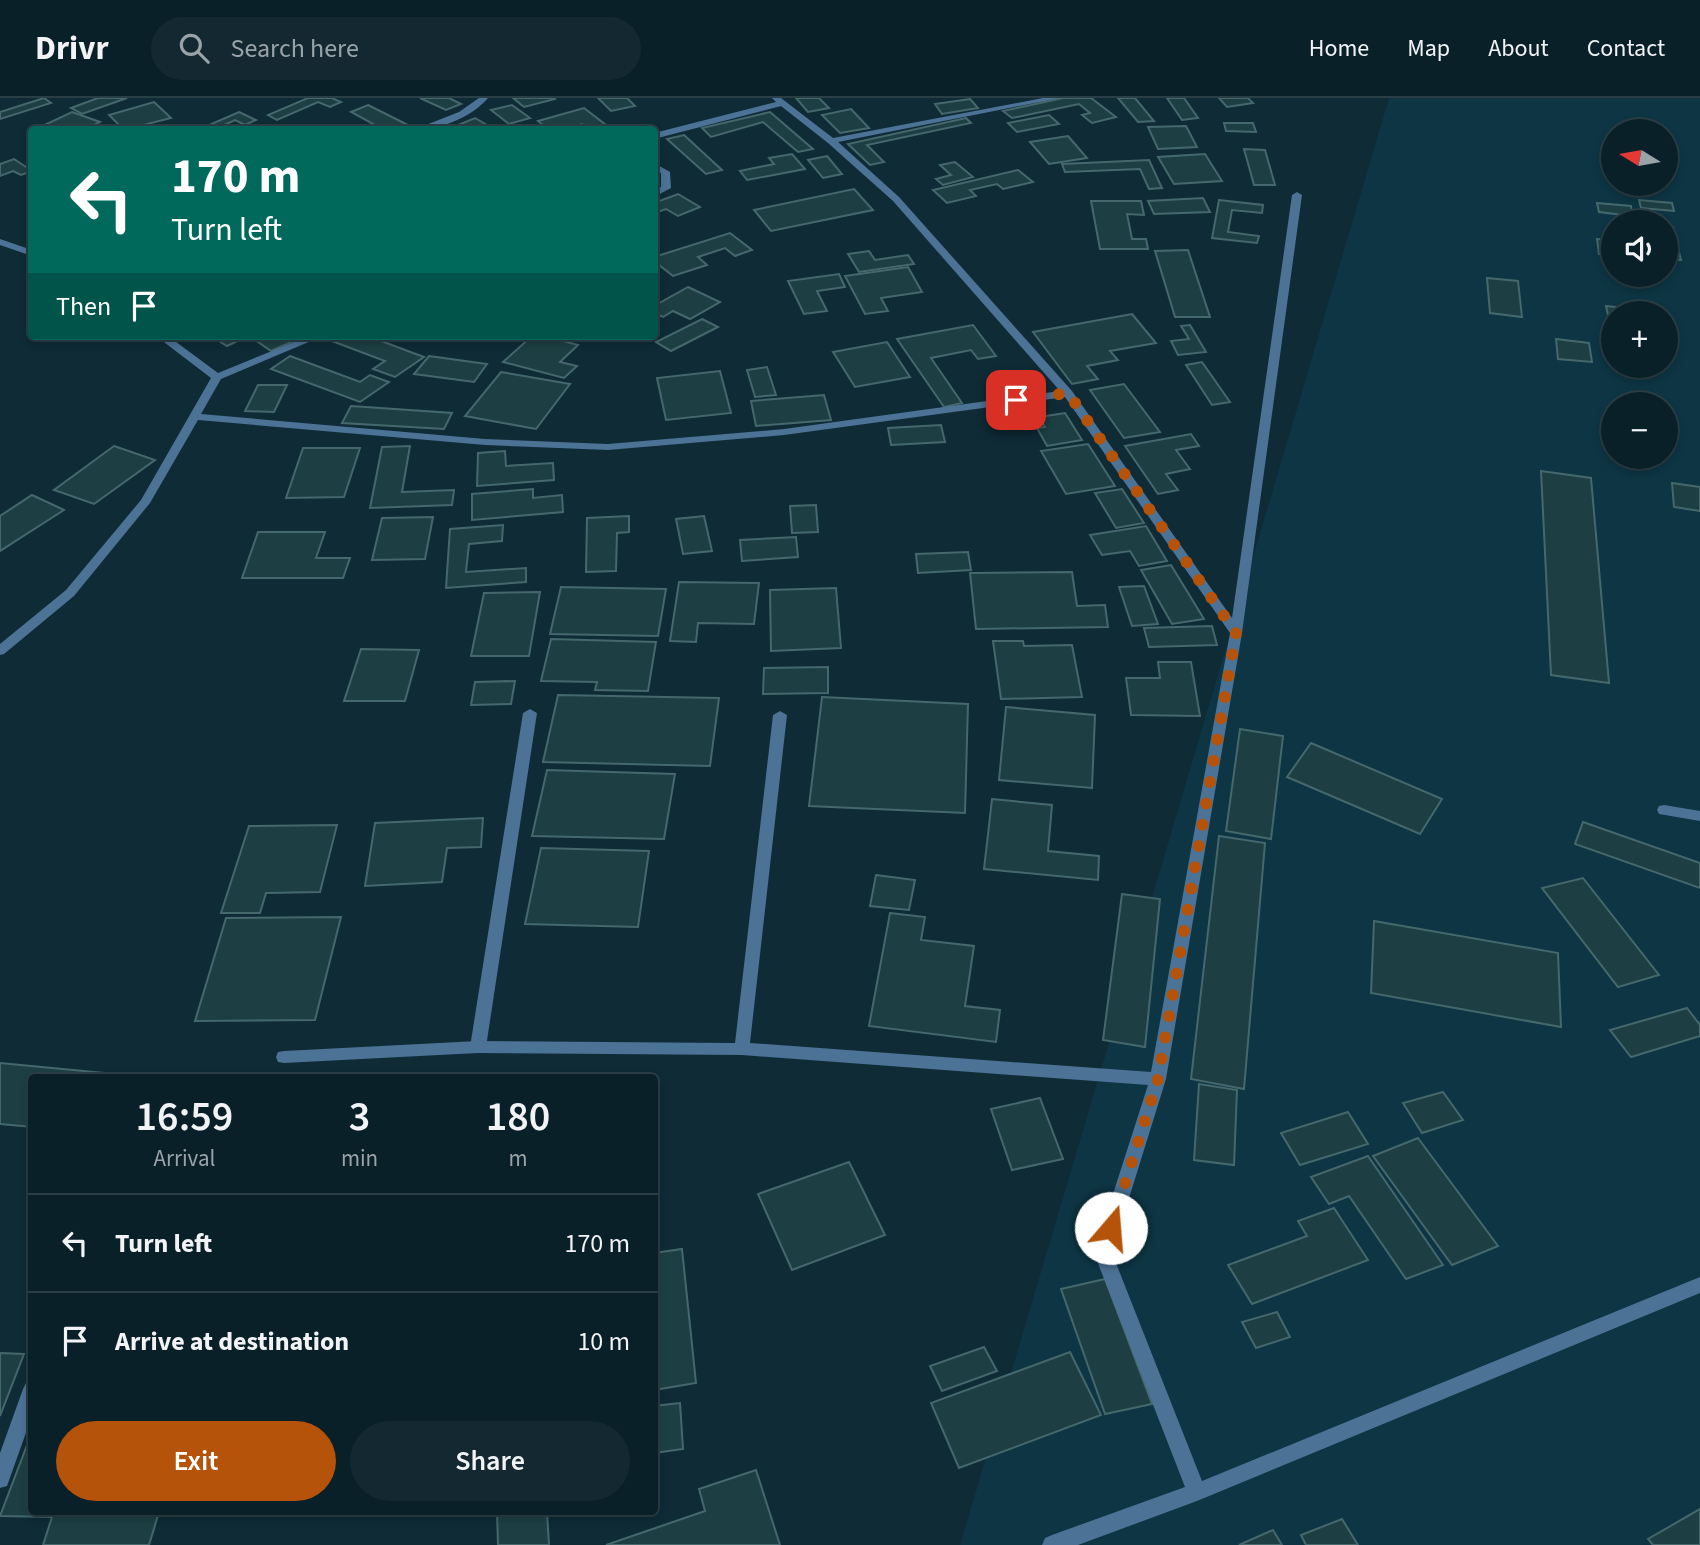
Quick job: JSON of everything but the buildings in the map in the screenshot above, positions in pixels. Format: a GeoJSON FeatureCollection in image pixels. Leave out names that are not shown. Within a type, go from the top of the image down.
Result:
{"type":"FeatureCollection","features":[{"type":"Feature","properties":{"kind":"street"},"geometry":{"type":"LineString","coordinates":[[427,126],[460,114],[479,104],[484,98]]}},
{"type":"Feature","properties":{"kind":"street"},"geometry":{"type":"LineString","coordinates":[[831,141],[1056,98]]}},
{"type":"Feature","properties":{"kind":"street"},"geometry":{"type":"LineString","coordinates":[[658,135],[778,100],[831,141],[895,199],[1068,393],[1236,633]]}},
{"type":"Feature","properties":{"kind":"street"},"geometry":{"type":"LineString","coordinates":[[658,168],[665,172],[666,188],[658,192]]}},
{"type":"Feature","properties":{"kind":"street"},"geometry":{"type":"LineString","coordinates":[[1197,1492],[1103,1253],[1158,1079],[1236,633],[1297,195]]}},
{"type":"Feature","properties":{"kind":"street"},"geometry":{"type":"LineString","coordinates":[[0,242],[28,252]]}},
{"type":"Feature","properties":{"kind":"street"},"geometry":{"type":"LineString","coordinates":[[166,340],[217,377]]}},
{"type":"Feature","properties":{"kind":"street"},"geometry":{"type":"LineString","coordinates":[[0,650],[70,593],[146,501],[217,377],[308,340]]}},
{"type":"Feature","properties":{"kind":"street"},"geometry":{"type":"LineString","coordinates":[[196,417],[485,442],[608,447],[784,432],[1068,393]]}},
{"type":"Feature","properties":{"kind":"street"},"geometry":{"type":"LineString","coordinates":[[478,1048],[530,713]]}},
{"type":"Feature","properties":{"kind":"street"},"geometry":{"type":"LineString","coordinates":[[742,1049],[780,715]]}},
{"type":"Feature","properties":{"kind":"street"},"geometry":{"type":"LineString","coordinates":[[1664,810],[1700,816]]}},
{"type":"Feature","properties":{"kind":"street"},"geometry":{"type":"LineString","coordinates":[[284,1057],[478,1048],[742,1049],[1158,1079]]}},
{"type":"Feature","properties":{"kind":"street"},"geometry":{"type":"LineString","coordinates":[[1052,1545],[1197,1492],[1700,1285]]}},
{"type":"Feature","properties":{"kind":"street"},"geometry":{"type":"LineString","coordinates":[[0,1479],[28,1400]]}},
{"type":"Feature","properties":{"kind":"shaded area"},"geometry":{"type":"Polygon","coordinates":[[[1389,98],[1700,98],[1700,1545],[960,1545],[1389,98]]]}},
{"type":"Feature","properties":{"kind":"route"},"geometry":{"type":"LineString","coordinates":[[1016,400],[1068,393],[1236,633],[1158,1079],[1111,1228]]}}]}
